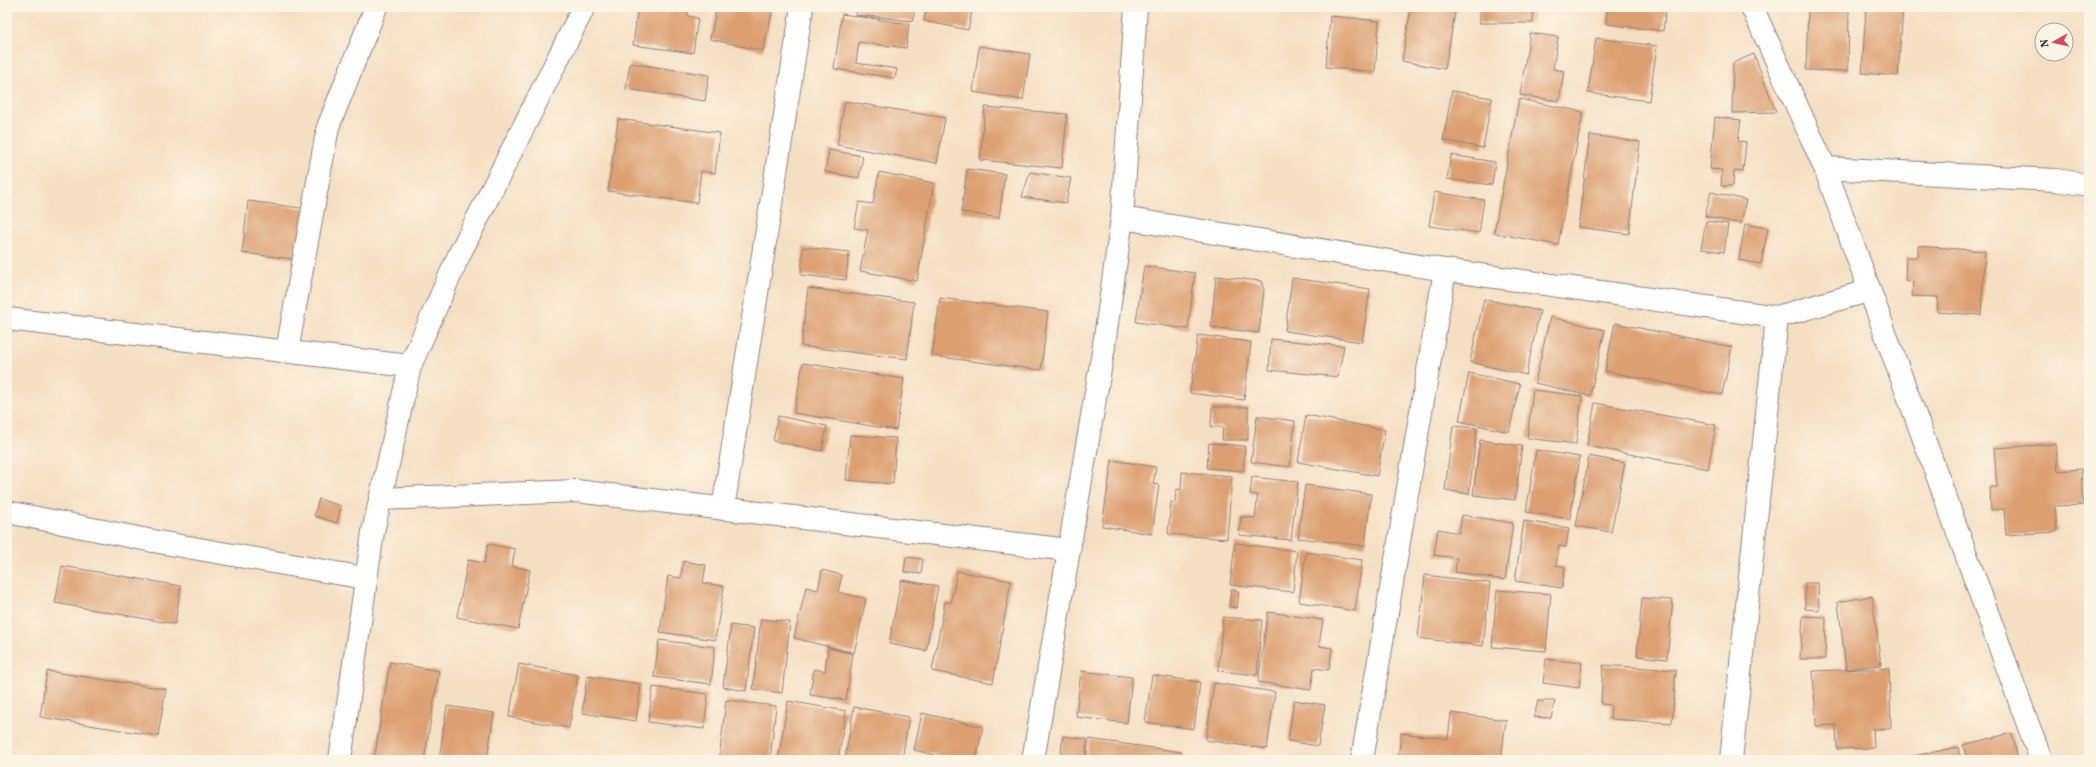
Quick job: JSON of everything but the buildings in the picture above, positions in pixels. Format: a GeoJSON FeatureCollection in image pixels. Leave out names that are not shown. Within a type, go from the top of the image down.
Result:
{"type":"FeatureCollection","features":[{"type":"Feature","properties":{"kind":"street"},"geometry":{"type":"LineString","coordinates":[[287,351],[328,127],[376,7]]}},
{"type":"Feature","properties":{"kind":"street"},"geometry":{"type":"LineString","coordinates":[[340,760],[365,578],[380,499],[410,366],[459,255],[584,7]]}},
{"type":"Feature","properties":{"kind":"street"},"geometry":{"type":"LineString","coordinates":[[723,509],[802,7]]}},
{"type":"Feature","properties":{"kind":"street"},"geometry":{"type":"LineString","coordinates":[[1033,760],[1103,352],[1122,218],[1136,7]]}},
{"type":"Feature","properties":{"kind":"street"},"geometry":{"type":"LineString","coordinates":[[1752,7],[1825,168],[1868,291],[2041,760]]}},
{"type":"Feature","properties":{"kind":"street"},"geometry":{"type":"LineString","coordinates":[[1825,168],[2055,180],[2089,185]]}},
{"type":"Feature","properties":{"kind":"street"},"geometry":{"type":"LineString","coordinates":[[1122,218],[1445,270],[1777,317],[1868,291]]}},
{"type":"Feature","properties":{"kind":"street"},"geometry":{"type":"LineString","coordinates":[[1362,760],[1445,270]]}},
{"type":"Feature","properties":{"kind":"street"},"geometry":{"type":"LineString","coordinates":[[1731,760],[1777,317]]}},
{"type":"Feature","properties":{"kind":"street"},"geometry":{"type":"LineString","coordinates":[[7,319],[410,366]]}},
{"type":"Feature","properties":{"kind":"street"},"geometry":{"type":"LineString","coordinates":[[380,499],[576,491],[1070,550]]}},
{"type":"Feature","properties":{"kind":"street"},"geometry":{"type":"LineString","coordinates":[[7,512],[152,541],[365,578]]}}]}
